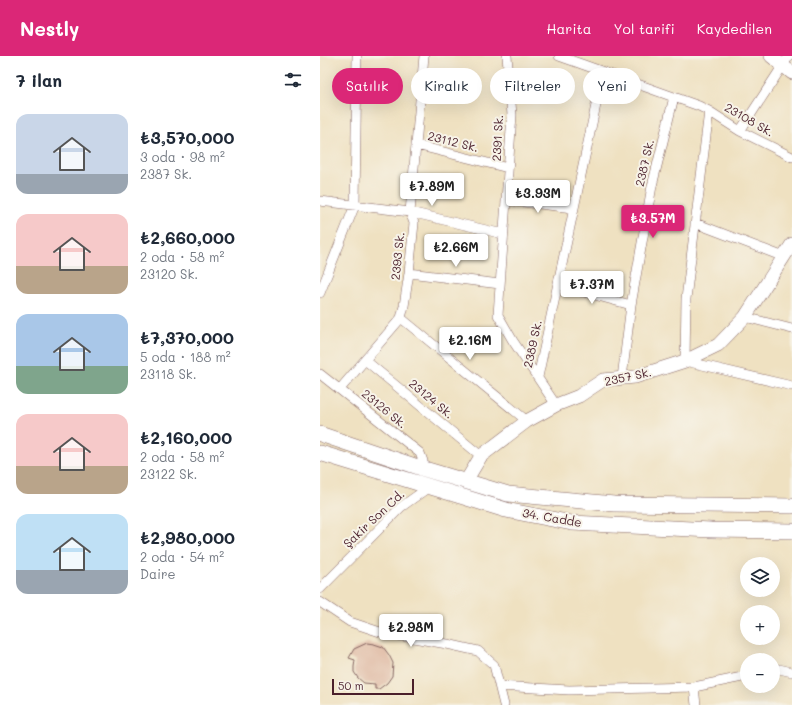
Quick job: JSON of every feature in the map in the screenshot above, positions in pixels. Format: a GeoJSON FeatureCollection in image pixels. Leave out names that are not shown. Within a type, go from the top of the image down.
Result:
{"type":"FeatureCollection","features":[{"type":"Feature","properties":{"kind":"main road","name":"34. Cadde"},"geometry":{"type":"LineString","coordinates":[[320,434],[421,468],[508,494],[614,504],[792,506]]}},
{"type":"Feature","properties":{"kind":"main road","name":"34. Cadde"},"geometry":{"type":"LineString","coordinates":[[320,453],[506,510],[572,523],[711,530],[792,531]]}},
{"type":"Feature","properties":{"kind":"street"},"geometry":{"type":"LineString","coordinates":[[320,293],[355,205],[357,56]]}},
{"type":"Feature","properties":{"kind":"street","name":"2393 Sk."},"geometry":{"type":"LineString","coordinates":[[340,389],[401,318],[409,273],[414,223],[410,212],[424,56]]}},
{"type":"Feature","properties":{"kind":"street","name":"2391 Sk."},"geometry":{"type":"LineString","coordinates":[[507,56],[512,115],[498,315],[538,377]]}},
{"type":"Feature","properties":{"kind":"street","name":"23108 Sk."},"geometry":{"type":"LineString","coordinates":[[559,56],[592,68]]}},
{"type":"Feature","properties":{"kind":"street"},"geometry":{"type":"LineString","coordinates":[[740,131],[788,65],[771,56]]}},
{"type":"Feature","properties":{"kind":"street","name":"23108 Sk."},"geometry":{"type":"LineString","coordinates":[[641,85],[709,111],[740,131],[792,157]]}},
{"type":"Feature","properties":{"kind":"street","name":"2387 Sk."},"geometry":{"type":"LineString","coordinates":[[622,378],[631,305],[652,186],[674,97]]}},
{"type":"Feature","properties":{"kind":"street","name":"2389 Sk."},"geometry":{"type":"LineString","coordinates":[[556,405],[538,377],[596,104]]}},
{"type":"Feature","properties":{"kind":"street"},"geometry":{"type":"LineString","coordinates":[[709,111],[686,299],[685,361],[792,386]]}},
{"type":"Feature","properties":{"kind":"street","name":"23112 Sk."},"geometry":{"type":"LineString","coordinates":[[416,145],[508,168]]}},
{"type":"Feature","properties":{"kind":"street"},"geometry":{"type":"LineString","coordinates":[[506,200],[573,208]]}},
{"type":"Feature","properties":{"kind":"street"},"geometry":{"type":"LineString","coordinates":[[320,201],[410,212],[503,234]]}},
{"type":"Feature","properties":{"kind":"street"},"geometry":{"type":"LineString","coordinates":[[695,223],[784,257]]}},
{"type":"Feature","properties":{"kind":"street","name":"2357 Sk."},"geometry":{"type":"LineString","coordinates":[[466,481],[481,456],[527,421],[556,405],[579,396],[604,380],[635,377],[685,361],[718,345],[745,317],[792,244]]}},
{"type":"Feature","properties":{"kind":"street"},"geometry":{"type":"LineString","coordinates":[[409,273],[500,284]]}},
{"type":"Feature","properties":{"kind":"street"},"geometry":{"type":"LineString","coordinates":[[558,285],[631,305]]}},
{"type":"Feature","properties":{"kind":"street"},"geometry":{"type":"LineString","coordinates":[[745,317],[792,329]]}},
{"type":"Feature","properties":{"kind":"street"},"geometry":{"type":"LineString","coordinates":[[401,318],[527,421]]}},
{"type":"Feature","properties":{"kind":"street","name":"23124 Sk."},"geometry":{"type":"LineString","coordinates":[[365,360],[481,456]]}},
{"type":"Feature","properties":{"kind":"street","name":"23126 Sk."},"geometry":{"type":"LineString","coordinates":[[320,374],[420,453],[423,461],[421,468]]}},
{"type":"Feature","properties":{"kind":"street","name":"Şakir Son Cd."},"geometry":{"type":"LineString","coordinates":[[320,589],[401,507],[429,487]]}},
{"type":"Feature","properties":{"kind":"street"},"geometry":{"type":"LineString","coordinates":[[320,602],[350,622],[380,632],[447,644],[478,652],[494,665],[504,705]]}},
{"type":"Feature","properties":{"kind":"street"},"geometry":{"type":"LineString","coordinates":[[780,669],[792,672]]}},
{"type":"Feature","properties":{"kind":"street"},"geometry":{"type":"LineString","coordinates":[[500,686],[569,690],[694,687],[740,677]]}},
{"type":"Feature","properties":{"kind":"street"},"geometry":{"type":"LineString","coordinates":[[694,687],[696,705]]}},
{"type":"Feature","properties":{"kind":"building"},"geometry":{"type":"Polygon","coordinates":[[[367,643],[383,647],[393,663],[392,676],[387,683],[379,689],[375,689],[375,684],[364,683],[358,678],[354,672],[355,660],[349,658],[354,649],[367,643]]]}}]}
